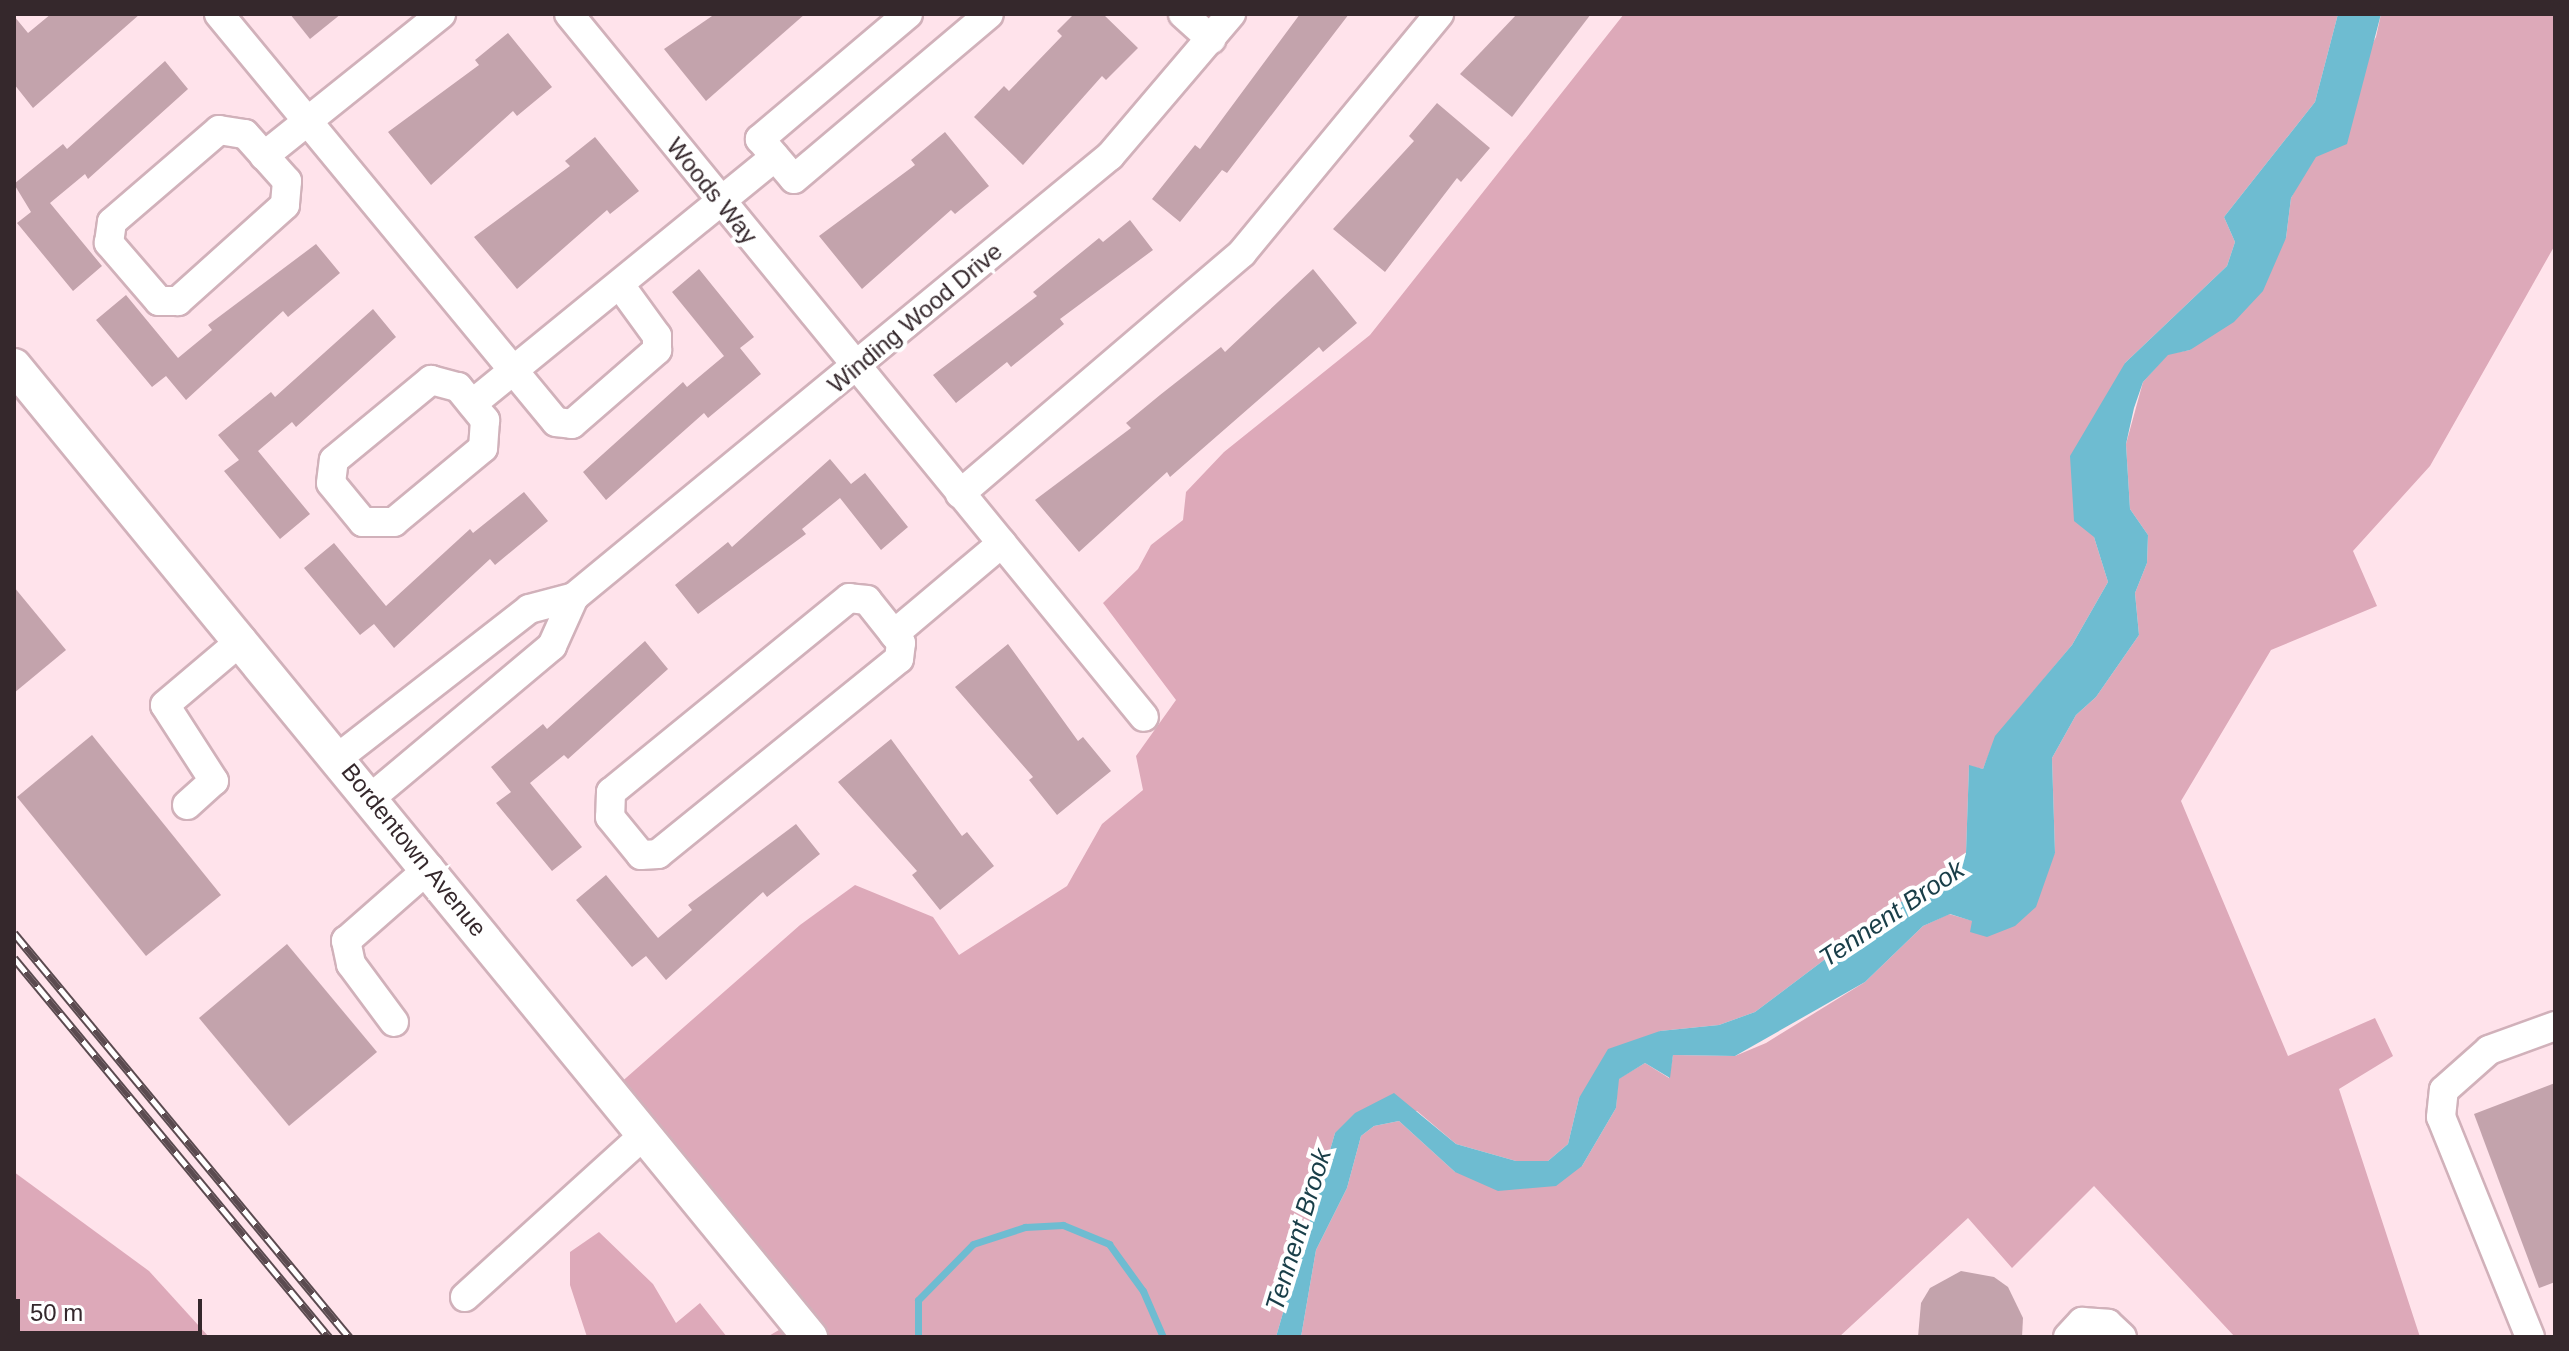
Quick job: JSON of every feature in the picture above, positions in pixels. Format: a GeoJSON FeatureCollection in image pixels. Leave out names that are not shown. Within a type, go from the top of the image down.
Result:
{"type":"FeatureCollection","features":[{"type":"Feature","properties":{"kind":"main road","name":"Bordentown Avenue"},"geometry":{"type":"LineString","coordinates":[[14,366],[372,797],[810,1337]]}},
{"type":"Feature","properties":{"kind":"street"},"geometry":{"type":"LineString","coordinates":[[219,14],[309,120],[544,412],[572,424],[657,350],[657,336],[620,285]]}},
{"type":"Feature","properties":{"kind":"street"},"geometry":{"type":"LineString","coordinates":[[264,156],[441,14]]}},
{"type":"Feature","properties":{"kind":"street","name":"Woods Way"},"geometry":{"type":"LineString","coordinates":[[569,14],[853,369],[1002,543],[1144,717]]}},
{"type":"Feature","properties":{"kind":"street"},"geometry":{"type":"LineString","coordinates":[[908,14],[760,139],[794,179],[989,14]]}},
{"type":"Feature","properties":{"kind":"street"},"geometry":{"type":"LineString","coordinates":[[1183,14],[1211,39]]}},
{"type":"Feature","properties":{"kind":"street","name":"Winding Wood Drive"},"geometry":{"type":"LineString","coordinates":[[339,757],[529,609],[574,597],[1110,156],[1231,14]]}},
{"type":"Feature","properties":{"kind":"street"},"geometry":{"type":"LineString","coordinates":[[960,494],[1242,253],[1439,14]]}},
{"type":"Feature","properties":{"kind":"street"},"geometry":{"type":"LineString","coordinates":[[219,130],[245,134],[264,156],[287,181],[285,205],[178,301],[159,301],[109,243],[112,222],[219,130]]}},
{"type":"Feature","properties":{"kind":"street"},"geometry":{"type":"LineString","coordinates":[[472,404],[775,157]]}},
{"type":"Feature","properties":{"kind":"street"},"geometry":{"type":"LineString","coordinates":[[431,380],[458,387],[472,404],[485,420],[483,448],[394,522],[363,522],[331,483],[334,460],[431,380]]}},
{"type":"Feature","properties":{"kind":"street"},"geometry":{"type":"LineString","coordinates":[[894,634],[1002,543]]}},
{"type":"Feature","properties":{"kind":"street","name":"Winding Wood Drive"},"geometry":{"type":"LineString","coordinates":[[372,797],[552,646],[574,597]]}},
{"type":"Feature","properties":{"kind":"street"},"geometry":{"type":"LineString","coordinates":[[849,598],[867,600],[894,634],[901,643],[899,659],[658,854],[641,855],[610,817],[611,792],[849,598]]}},
{"type":"Feature","properties":{"kind":"street"},"geometry":{"type":"LineString","coordinates":[[187,805],[214,781],[165,705],[242,640]]}},
{"type":"Feature","properties":{"kind":"street"},"geometry":{"type":"LineString","coordinates":[[394,1022],[351,964],[346,941],[429,868]]}},
{"type":"Feature","properties":{"kind":"street"},"geometry":{"type":"LineString","coordinates":[[2530,1337],[2441,1117],[2444,1090],[2489,1050],[2555,1026]]}},
{"type":"Feature","properties":{"kind":"street"},"geometry":{"type":"LineString","coordinates":[[465,1297],[645,1134]]}},
{"type":"Feature","properties":{"kind":"street"},"geometry":{"type":"LineString","coordinates":[[2068,1337],[2082,1322],[2108,1324],[2122,1337]]}},
{"type":"Feature","properties":{"kind":"shaded area"},"geometry":{"type":"Polygon","coordinates":[[[1624,14],[2338,14],[2315,102],[2224,217],[2235,242],[2227,266],[2125,363],[2094,537],[2108,582],[2072,645],[1996,736],[1983,769],[1969,766],[1966,853],[1755,1012],[1719,1025],[1660,1031],[1579,1098],[1568,1144],[1548,1161],[1516,1161],[1456,1144],[1417,1111],[1335,1133],[1276,1337],[767,1337],[796,1320],[610,1092],[800,925],[855,885],[933,917],[959,955],[1067,886],[1102,824],[1143,790],[1136,756],[1176,700],[1103,603],[1138,569],[1151,545],[1183,520],[1186,492],[1224,452],[1370,335],[1624,14]]]}},
{"type":"Feature","properties":{"kind":"shaded area"},"geometry":{"type":"Polygon","coordinates":[[[2381,14],[2555,14],[2555,245],[2430,466],[2353,551],[2377,606],[2271,650],[2181,801],[2288,1056],[2375,1018],[2393,1056],[2339,1089],[2420,1337],[2235,1337],[2094,1186],[2012,1268],[1968,1218],[1839,1337],[1301,1337],[1316,1250],[1347,1188],[1361,1136],[1374,1126],[1399,1121],[1455,1172],[1582,1166],[1616,1108],[1618,1079],[1645,1063],[1669,1078],[1673,1055],[1735,1056],[1766,1043],[1865,982],[1923,926],[1949,914],[1973,921],[2055,853],[2052,758],[2076,715],[2096,697],[2139,635],[2135,593],[2147,563],[2148,535],[2130,509],[2126,444],[2143,382],[2168,354],[2190,350],[2286,238],[2291,198],[2376,37],[2381,14]]]}},
{"type":"Feature","properties":{"kind":"shaded area"},"geometry":{"type":"Polygon","coordinates":[[[14,1172],[149,1271],[209,1337],[14,1337],[14,1172]]]}},
{"type":"Feature","properties":{"kind":"shaded area"},"geometry":{"type":"Polygon","coordinates":[[[599,1232],[653,1284],[676,1323],[700,1303],[727,1337],[587,1337],[570,1285],[570,1252],[599,1232]]]}},
{"type":"Feature","properties":{"kind":"water"},"geometry":{"type":"Polygon","coordinates":[[[2338,14],[2381,14],[2347,144],[2316,157],[2291,198],[2286,238],[2263,291],[2234,322],[2190,350],[2168,355],[2143,382],[2134,408],[2126,444],[2130,509],[2148,535],[2147,563],[2135,593],[2139,635],[2096,697],[2076,715],[2052,758],[2055,853],[2036,907],[2015,926],[1987,937],[1970,932],[1972,921],[1950,914],[1923,926],[1865,982],[1735,1056],[1673,1055],[1670,1078],[1645,1063],[1619,1079],[1616,1108],[1582,1166],[1556,1186],[1498,1191],[1455,1172],[1399,1121],[1374,1126],[1361,1136],[1347,1188],[1316,1250],[1301,1337],[1276,1337],[1335,1133],[1355,1113],[1394,1093],[1456,1144],[1516,1161],[1548,1161],[1568,1144],[1579,1098],[1608,1049],[1660,1031],[1719,1025],[1755,1012],[1966,853],[1969,765],[1983,769],[1995,736],[2072,645],[2108,582],[2094,537],[2074,521],[2070,456],[2125,363],[2227,266],[2235,242],[2224,217],[2315,102],[2338,14]]]}},
{"type":"Feature","properties":{"kind":"building"},"geometry":{"type":"Polygon","coordinates":[[[51,14],[140,14],[33,108],[14,84],[14,16],[28,33],[51,14]]]}},
{"type":"Feature","properties":{"kind":"building"},"geometry":{"type":"Polygon","coordinates":[[[290,14],[341,14],[310,39],[290,14]]]}},
{"type":"Feature","properties":{"kind":"building"},"geometry":{"type":"Polygon","coordinates":[[[715,14],[805,14],[706,101],[664,49],[715,14]]]}},
{"type":"Feature","properties":{"kind":"building"},"geometry":{"type":"Polygon","coordinates":[[[1074,14],[1103,14],[1138,48],[1106,80],[1102,76],[1023,165],[974,117],[1004,86],[1009,91],[1062,36],[1057,31],[1074,14]]]}},
{"type":"Feature","properties":{"kind":"building"},"geometry":{"type":"Polygon","coordinates":[[[1300,14],[1349,14],[1227,173],[1222,170],[1180,222],[1152,199],[1195,145],[1200,149],[1300,14]]]}},
{"type":"Feature","properties":{"kind":"building"},"geometry":{"type":"Polygon","coordinates":[[[1517,14],[1591,14],[1512,117],[1460,74],[1517,14]]]}},
{"type":"Feature","properties":{"kind":"building"},"geometry":{"type":"Polygon","coordinates":[[[508,33],[552,87],[517,116],[513,111],[431,185],[388,132],[479,65],[475,60],[508,33]]]}},
{"type":"Feature","properties":{"kind":"building"},"geometry":{"type":"Polygon","coordinates":[[[165,61],[188,89],[88,179],[85,174],[50,203],[102,266],[73,291],[17,223],[31,212],[14,184],[63,144],[67,149],[165,61]]]}},
{"type":"Feature","properties":{"kind":"building"},"geometry":{"type":"Polygon","coordinates":[[[1437,103],[1490,148],[1461,182],[1457,178],[1385,272],[1333,229],[1414,141],[1409,136],[1437,103]]]}},
{"type":"Feature","properties":{"kind":"building"},"geometry":{"type":"Polygon","coordinates":[[[945,132],[989,186],[955,214],[951,210],[862,289],[819,236],[915,165],[911,160],[945,132]]]}},
{"type":"Feature","properties":{"kind":"building"},"geometry":{"type":"Polygon","coordinates":[[[595,137],[639,191],[610,214],[607,210],[517,289],[474,237],[570,166],[565,161],[595,137]]]}},
{"type":"Feature","properties":{"kind":"building"},"geometry":{"type":"Polygon","coordinates":[[[1130,220],[1153,250],[1060,319],[1064,324],[1011,367],[1007,362],[956,403],[933,375],[1037,296],[1033,292],[1099,238],[1103,242],[1130,220]]]}},
{"type":"Feature","properties":{"kind":"building"},"geometry":{"type":"Polygon","coordinates":[[[316,244],[340,273],[288,317],[283,311],[186,400],[166,376],[152,387],[96,320],[126,295],[178,358],[212,330],[208,325],[316,244]]]}},
{"type":"Feature","properties":{"kind":"building"},"geometry":{"type":"Polygon","coordinates":[[[699,269],[754,337],[740,348],[761,374],[708,418],[704,413],[606,500],[583,472],[683,382],[687,387],[724,356],[672,292],[699,269]]]}},
{"type":"Feature","properties":{"kind":"building"},"geometry":{"type":"Polygon","coordinates":[[[1313,269],[1357,323],[1323,352],[1319,347],[1170,477],[1167,472],[1079,552],[1035,500],[1131,428],[1126,423],[1221,347],[1225,352],[1313,269]]]}},
{"type":"Feature","properties":{"kind":"building"},"geometry":{"type":"Polygon","coordinates":[[[373,309],[396,337],[296,427],[292,422],[258,451],[310,514],[280,539],[224,471],[239,460],[218,435],[271,392],[275,397],[373,309]]]}},
{"type":"Feature","properties":{"kind":"building"},"geometry":{"type":"Polygon","coordinates":[[[830,459],[851,484],[865,473],[908,527],[881,550],[840,498],[802,529],[806,534],[698,614],[675,585],[728,542],[732,547],[830,459]]]}},
{"type":"Feature","properties":{"kind":"building"},"geometry":{"type":"Polygon","coordinates":[[[524,492],[548,521],[495,565],[490,559],[394,648],[374,624],[360,635],[304,568],[334,543],[386,606],[470,529],[473,533],[524,492]]]}},
{"type":"Feature","properties":{"kind":"building"},"geometry":{"type":"Polygon","coordinates":[[[14,587],[66,650],[14,693],[14,587]]]}},
{"type":"Feature","properties":{"kind":"building"},"geometry":{"type":"Polygon","coordinates":[[[645,641],[668,669],[568,759],[564,755],[530,783],[582,847],[552,871],[496,803],[511,792],[491,767],[543,724],[547,729],[645,641]]]}},
{"type":"Feature","properties":{"kind":"building"},"geometry":{"type":"Polygon","coordinates":[[[1008,644],[1078,741],[1083,737],[1111,771],[1057,815],[1029,780],[1033,777],[955,687],[1008,644]]]}},
{"type":"Feature","properties":{"kind":"building"},"geometry":{"type":"Polygon","coordinates":[[[92,735],[221,895],[146,956],[17,797],[92,735]]]}},
{"type":"Feature","properties":{"kind":"building"},"geometry":{"type":"Polygon","coordinates":[[[891,739],[962,836],[967,832],[994,866],[940,910],[912,875],[917,871],[838,782],[891,739]]]}},
{"type":"Feature","properties":{"kind":"building"},"geometry":{"type":"Polygon","coordinates":[[[796,824],[820,854],[767,897],[763,892],[666,980],[646,956],[632,967],[576,900],[606,875],[658,938],[692,910],[688,905],[796,824]]]}},
{"type":"Feature","properties":{"kind":"building"},"geometry":{"type":"Polygon","coordinates":[[[287,944],[377,1052],[289,1126],[199,1018],[287,944]]]}},
{"type":"Feature","properties":{"kind":"building"},"geometry":{"type":"Polygon","coordinates":[[[2555,1083],[2555,1282],[2539,1288],[2474,1114],[2555,1083]]]}},
{"type":"Feature","properties":{"kind":"building"},"geometry":{"type":"Polygon","coordinates":[[[1961,1271],[1994,1277],[2008,1287],[2023,1318],[2022,1337],[1918,1337],[1921,1303],[1930,1288],[1961,1271]]]}},
{"type":"Feature","properties":{"kind":"waterway","name":"Tennent Brook"},"geometry":{"type":"LineString","coordinates":[[918,1337],[918,1300],[973,1244],[1025,1227],[1063,1225],[1109,1244],[1143,1291],[1163,1337]]}},
{"type":"Feature","properties":{"kind":"railway"},"geometry":{"type":"LineString","coordinates":[[14,933],[349,1337]]}},
{"type":"Feature","properties":{"kind":"railway"},"geometry":{"type":"LineString","coordinates":[[14,958],[329,1337]]}}]}
